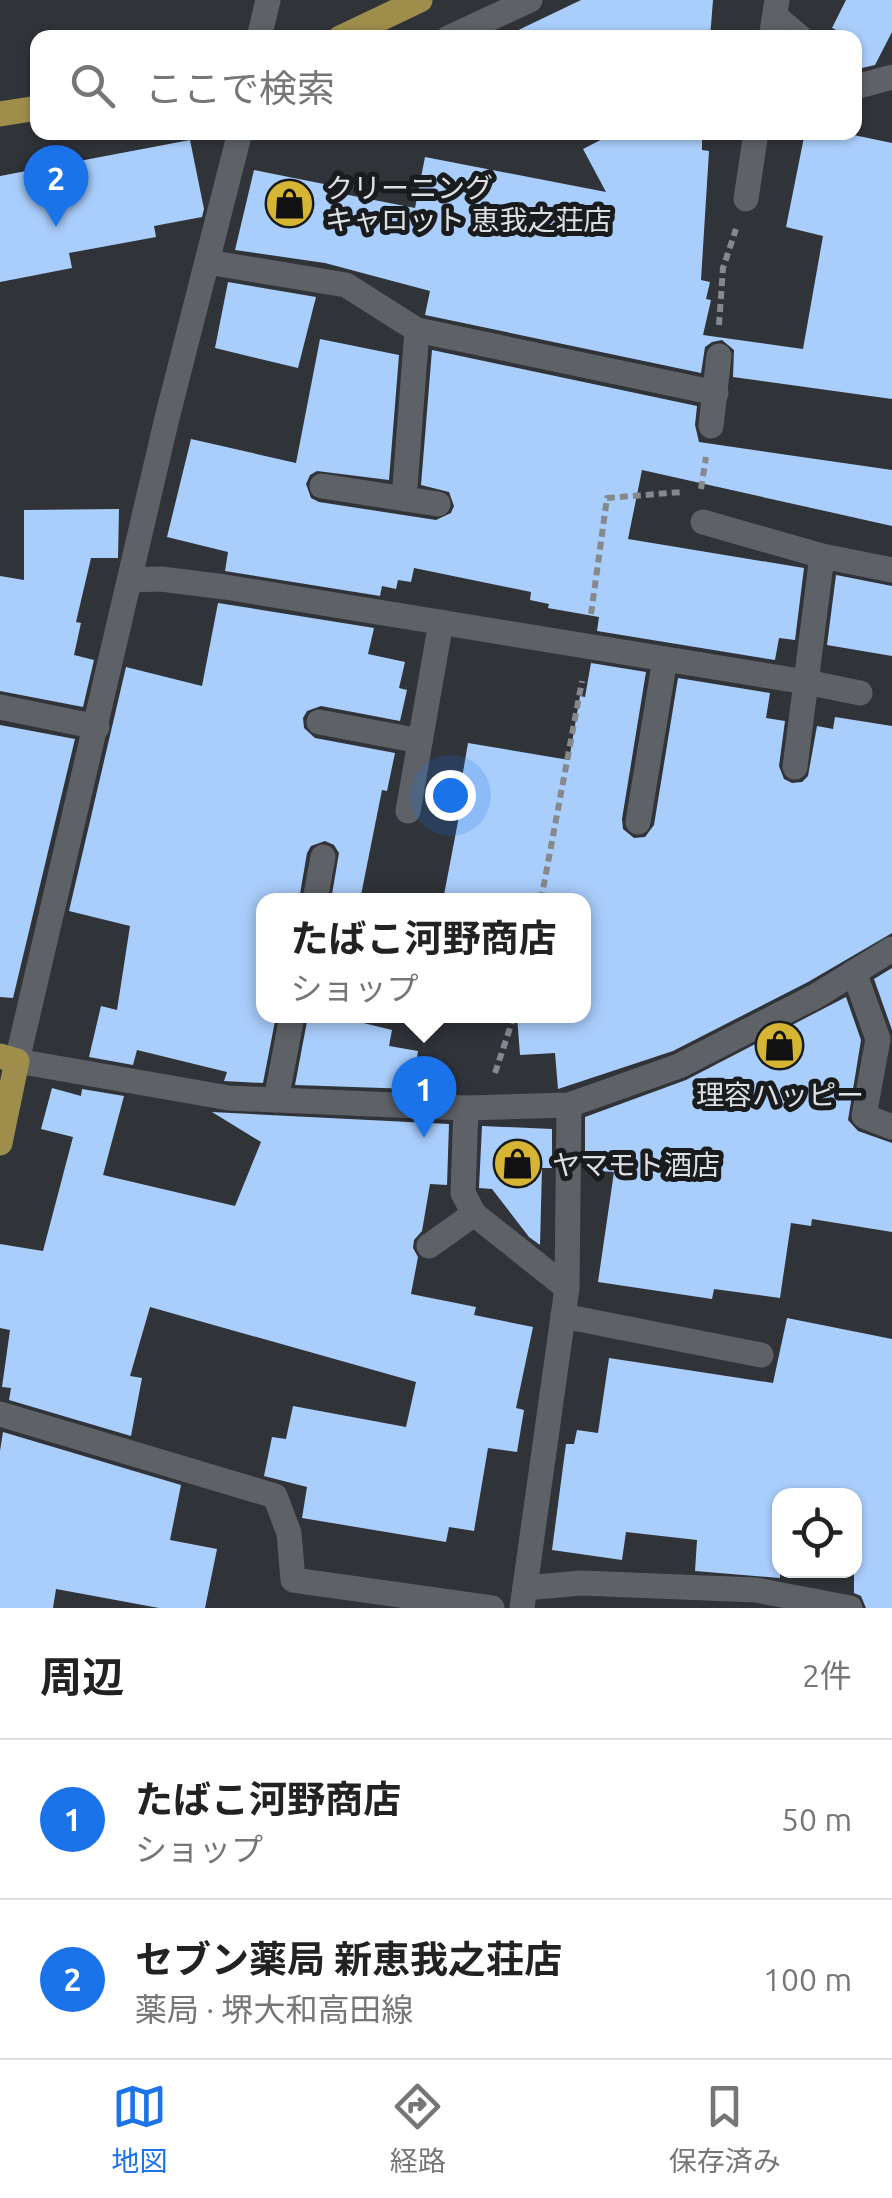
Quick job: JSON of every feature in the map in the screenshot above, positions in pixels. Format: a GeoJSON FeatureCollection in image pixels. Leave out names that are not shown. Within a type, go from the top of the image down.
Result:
{"type":"FeatureCollection","features":[{"type":"Feature","properties":{"kind":"main road"},"geometry":{"type":"LineString","coordinates":[[357,30],[420,0]]}},
{"type":"Feature","properties":{"kind":"main road"},"geometry":{"type":"LineString","coordinates":[[0,114],[30,109]]}},
{"type":"Feature","properties":{"kind":"main road"},"geometry":{"type":"LineString","coordinates":[[0,1142],[9,1059]]}},
{"type":"Feature","properties":{"kind":"street"},"geometry":{"type":"LineString","coordinates":[[261,30],[268,0]]}},
{"type":"Feature","properties":{"kind":"street"},"geometry":{"type":"LineString","coordinates":[[351,30],[390,0]]}},
{"type":"Feature","properties":{"kind":"street"},"geometry":{"type":"LineString","coordinates":[[465,30],[530,0]]}},
{"type":"Feature","properties":{"kind":"street"},"geometry":{"type":"LineString","coordinates":[[862,85],[892,77]]}},
{"type":"Feature","properties":{"kind":"street"},"geometry":{"type":"LineString","coordinates":[[238,140],[97,727],[9,1059],[228,1098],[475,1108],[569,1105],[678,1066],[816,996],[892,949]]}},
{"type":"Feature","properties":{"kind":"street"},"geometry":{"type":"LineString","coordinates":[[746,199],[755,140]]}},
{"type":"Feature","properties":{"kind":"street"},"geometry":{"type":"LineString","coordinates":[[207,262],[346,285],[417,330],[716,393]]}},
{"type":"Feature","properties":{"kind":"street"},"geometry":{"type":"LineString","coordinates":[[404,499],[417,330]]}},
{"type":"Feature","properties":{"kind":"street"},"geometry":{"type":"LineString","coordinates":[[711,426],[719,356]]}},
{"type":"Feature","properties":{"kind":"street"},"geometry":{"type":"LineString","coordinates":[[322,486],[438,504]]}},
{"type":"Feature","properties":{"kind":"street"},"geometry":{"type":"LineString","coordinates":[[703,522],[822,556],[892,570]]}},
{"type":"Feature","properties":{"kind":"street"},"geometry":{"type":"LineString","coordinates":[[795,767],[822,556]]}},
{"type":"Feature","properties":{"kind":"street"},"geometry":{"type":"LineString","coordinates":[[130,580],[225,586],[860,692]]}},
{"type":"Feature","properties":{"kind":"street"},"geometry":{"type":"LineString","coordinates":[[408,812],[440,622]]}},
{"type":"Feature","properties":{"kind":"street"},"geometry":{"type":"LineString","coordinates":[[638,822],[665,660]]}},
{"type":"Feature","properties":{"kind":"street"},"geometry":{"type":"LineString","coordinates":[[0,706],[97,727]]}},
{"type":"Feature","properties":{"kind":"street"},"geometry":{"type":"LineString","coordinates":[[318,722],[420,741]]}},
{"type":"Feature","properties":{"kind":"street"},"geometry":{"type":"LineString","coordinates":[[315,893],[323,857]]}},
{"type":"Feature","properties":{"kind":"street"},"geometry":{"type":"LineString","coordinates":[[854,972],[878,1039],[864,1116],[892,1127]]}},
{"type":"Feature","properties":{"kind":"street"},"geometry":{"type":"LineString","coordinates":[[276,1100],[291,1023]]}},
{"type":"Feature","properties":{"kind":"street"},"geometry":{"type":"LineString","coordinates":[[569,1105],[567,1288],[523,1598],[581,1582],[756,1590],[850,1608]]}},
{"type":"Feature","properties":{"kind":"street"},"geometry":{"type":"LineString","coordinates":[[475,1108],[463,1193],[474,1214],[567,1288]]}},
{"type":"Feature","properties":{"kind":"street"},"geometry":{"type":"LineString","coordinates":[[428,1246],[474,1214]]}},
{"type":"Feature","properties":{"kind":"street"},"geometry":{"type":"LineString","coordinates":[[563,1316],[761,1355]]}},
{"type":"Feature","properties":{"kind":"street"},"geometry":{"type":"LineString","coordinates":[[0,1414],[275,1496],[290,1532],[293,1580],[492,1608]]}},
{"type":"Feature","properties":{"kind":"path"},"geometry":{"type":"LineString","coordinates":[[719,356],[723,268],[746,199]]}},
{"type":"Feature","properties":{"kind":"path"},"geometry":{"type":"LineString","coordinates":[[703,522],[697,520],[711,426]]}},
{"type":"Feature","properties":{"kind":"path"},"geometry":{"type":"LineString","coordinates":[[475,1108],[511,1023]]}},
{"type":"Feature","properties":{"kind":"building"},"geometry":{"type":"Polygon","coordinates":[[[581,0],[713,0],[711,30],[519,30],[581,0]]]}},
{"type":"Feature","properties":{"kind":"building"},"geometry":{"type":"Polygon","coordinates":[[[846,0],[892,0],[892,32],[875,65],[862,68],[862,30],[832,28],[846,0]]]}},
{"type":"Feature","properties":{"kind":"building"},"geometry":{"type":"Polygon","coordinates":[[[862,137],[892,143],[892,399],[733,377],[734,350],[722,340],[705,347],[701,373],[425,315],[430,291],[325,263],[235,250],[254,170],[329,185],[328,191],[415,208],[425,157],[606,192],[583,149],[600,140],[702,140],[702,150],[709,151],[701,280],[710,282],[706,299],[711,300],[703,335],[803,349],[823,236],[786,227],[803,140],[862,140],[862,137]]]}},
{"type":"Feature","properties":{"kind":"building"},"geometry":{"type":"Polygon","coordinates":[[[190,140],[204,209],[202,217],[154,226],[156,237],[69,253],[72,268],[0,282],[0,176],[190,140]]]}},
{"type":"Feature","properties":{"kind":"building"},"geometry":{"type":"Polygon","coordinates":[[[228,282],[316,297],[298,368],[215,348],[228,282]]]}},
{"type":"Feature","properties":{"kind":"building"},"geometry":{"type":"Polygon","coordinates":[[[320,339],[399,355],[389,480],[317,471],[306,484],[311,498],[319,502],[436,520],[451,513],[454,506],[449,492],[421,485],[432,350],[697,406],[695,425],[699,442],[892,470],[892,526],[642,470],[628,539],[804,568],[795,640],[779,638],[775,660],[597,631],[599,617],[548,608],[549,604],[530,600],[531,592],[414,568],[411,582],[398,580],[396,589],[382,586],[380,596],[225,571],[228,552],[167,537],[191,439],[296,463],[320,339]]]}},
{"type":"Feature","properties":{"kind":"building"},"geometry":{"type":"Polygon","coordinates":[[[119,509],[118,558],[91,558],[76,622],[81,623],[74,655],[94,660],[83,707],[0,691],[0,576],[24,580],[24,510],[119,509]]]}},
{"type":"Feature","properties":{"kind":"building"},"geometry":{"type":"Polygon","coordinates":[[[836,575],[892,586],[892,656],[827,645],[836,575]]]}},
{"type":"Feature","properties":{"kind":"building"},"geometry":{"type":"Polygon","coordinates":[[[218,603],[374,628],[368,654],[405,662],[399,688],[407,690],[400,721],[321,706],[307,711],[303,718],[304,728],[315,738],[395,753],[387,791],[382,790],[361,893],[332,893],[339,853],[325,841],[311,846],[307,853],[300,893],[256,893],[256,1023],[275,1023],[263,1083],[224,1081],[227,1072],[137,1050],[133,1065],[89,1057],[101,1006],[117,1010],[130,926],[69,911],[126,667],[202,686],[218,603]]]}},
{"type":"Feature","properties":{"kind":"building"},"geometry":{"type":"Polygon","coordinates":[[[591,663],[646,672],[622,819],[623,829],[634,838],[645,837],[654,825],[678,678],[770,693],[766,718],[785,721],[779,766],[784,779],[792,783],[802,782],[808,776],[817,726],[833,729],[835,717],[892,726],[892,933],[808,982],[673,1051],[558,1089],[555,1053],[520,1055],[518,1023],[591,1023],[591,893],[444,893],[465,785],[461,784],[468,743],[569,760],[580,696],[585,697],[591,663]]]}},
{"type":"Feature","properties":{"kind":"building"},"geometry":{"type":"Polygon","coordinates":[[[0,725],[75,739],[13,998],[0,997],[0,725]]]}},
{"type":"Feature","properties":{"kind":"building"},"geometry":{"type":"Polygon","coordinates":[[[892,968],[892,1030],[874,979],[892,968]]]}},
{"type":"Feature","properties":{"kind":"building"},"geometry":{"type":"Polygon","coordinates":[[[846,997],[861,1040],[848,1120],[858,1131],[892,1143],[892,1232],[812,1219],[811,1226],[791,1223],[780,1298],[714,1289],[712,1299],[598,1282],[614,1172],[585,1170],[585,1117],[686,1080],[846,997]]]}},
{"type":"Feature","properties":{"kind":"building"},"geometry":{"type":"Polygon","coordinates":[[[307,1023],[364,1023],[392,1030],[389,1046],[418,1051],[412,1089],[295,1085],[307,1023]]]}},
{"type":"Feature","properties":{"kind":"building"},"geometry":{"type":"Polygon","coordinates":[[[52,1088],[81,1096],[82,1089],[124,1096],[103,1175],[235,1206],[261,1142],[212,1112],[449,1124],[447,1185],[430,1184],[422,1231],[414,1240],[418,1257],[411,1294],[476,1307],[474,1315],[533,1327],[516,1408],[524,1410],[517,1452],[488,1448],[474,1531],[449,1527],[446,1542],[302,1518],[307,1487],[264,1476],[272,1437],[286,1439],[293,1406],[406,1427],[416,1382],[150,1307],[130,1376],[142,1378],[131,1436],[9,1400],[11,1388],[2,1387],[10,1330],[0,1328],[0,1244],[43,1251],[73,1137],[41,1129],[52,1088]]]}},
{"type":"Feature","properties":{"kind":"building"},"geometry":{"type":"Polygon","coordinates":[[[482,1126],[552,1129],[552,1168],[542,1168],[540,1245],[529,1237],[492,1189],[479,1188],[482,1126]]]}},
{"type":"Feature","properties":{"kind":"building"},"geometry":{"type":"Polygon","coordinates":[[[787,1318],[892,1339],[892,1608],[866,1608],[861,1596],[854,1593],[854,1578],[862,1578],[862,1488],[772,1488],[772,1577],[695,1571],[697,1540],[626,1532],[622,1560],[552,1550],[566,1444],[574,1444],[577,1430],[598,1433],[609,1358],[773,1383],[787,1318]]]}},
{"type":"Feature","properties":{"kind":"building"},"geometry":{"type":"Polygon","coordinates":[[[3,1432],[181,1485],[170,1540],[217,1549],[205,1608],[159,1608],[56,1589],[53,1608],[0,1608],[3,1432]]]}},
{"type":"Feature","properties":{"kind":"place","name":"クリーニング キャロット 恵我之荘店"},"geometry":{"type":"Point","coordinates":[290,203]}},
{"type":"Feature","properties":{"kind":"place","name":"セブン薬局 新恵我之荘店"},"geometry":{"type":"Point","coordinates":[56,227]}},
{"type":"Feature","properties":{"kind":"place","name":"理容ハッピー"},"geometry":{"type":"Point","coordinates":[780,1046]}},
{"type":"Feature","properties":{"kind":"place","name":"たばこ河野商店"},"geometry":{"type":"Point","coordinates":[424,1138]}},
{"type":"Feature","properties":{"kind":"place","name":"ヤマモト酒店"},"geometry":{"type":"Point","coordinates":[517,1164]}}]}
